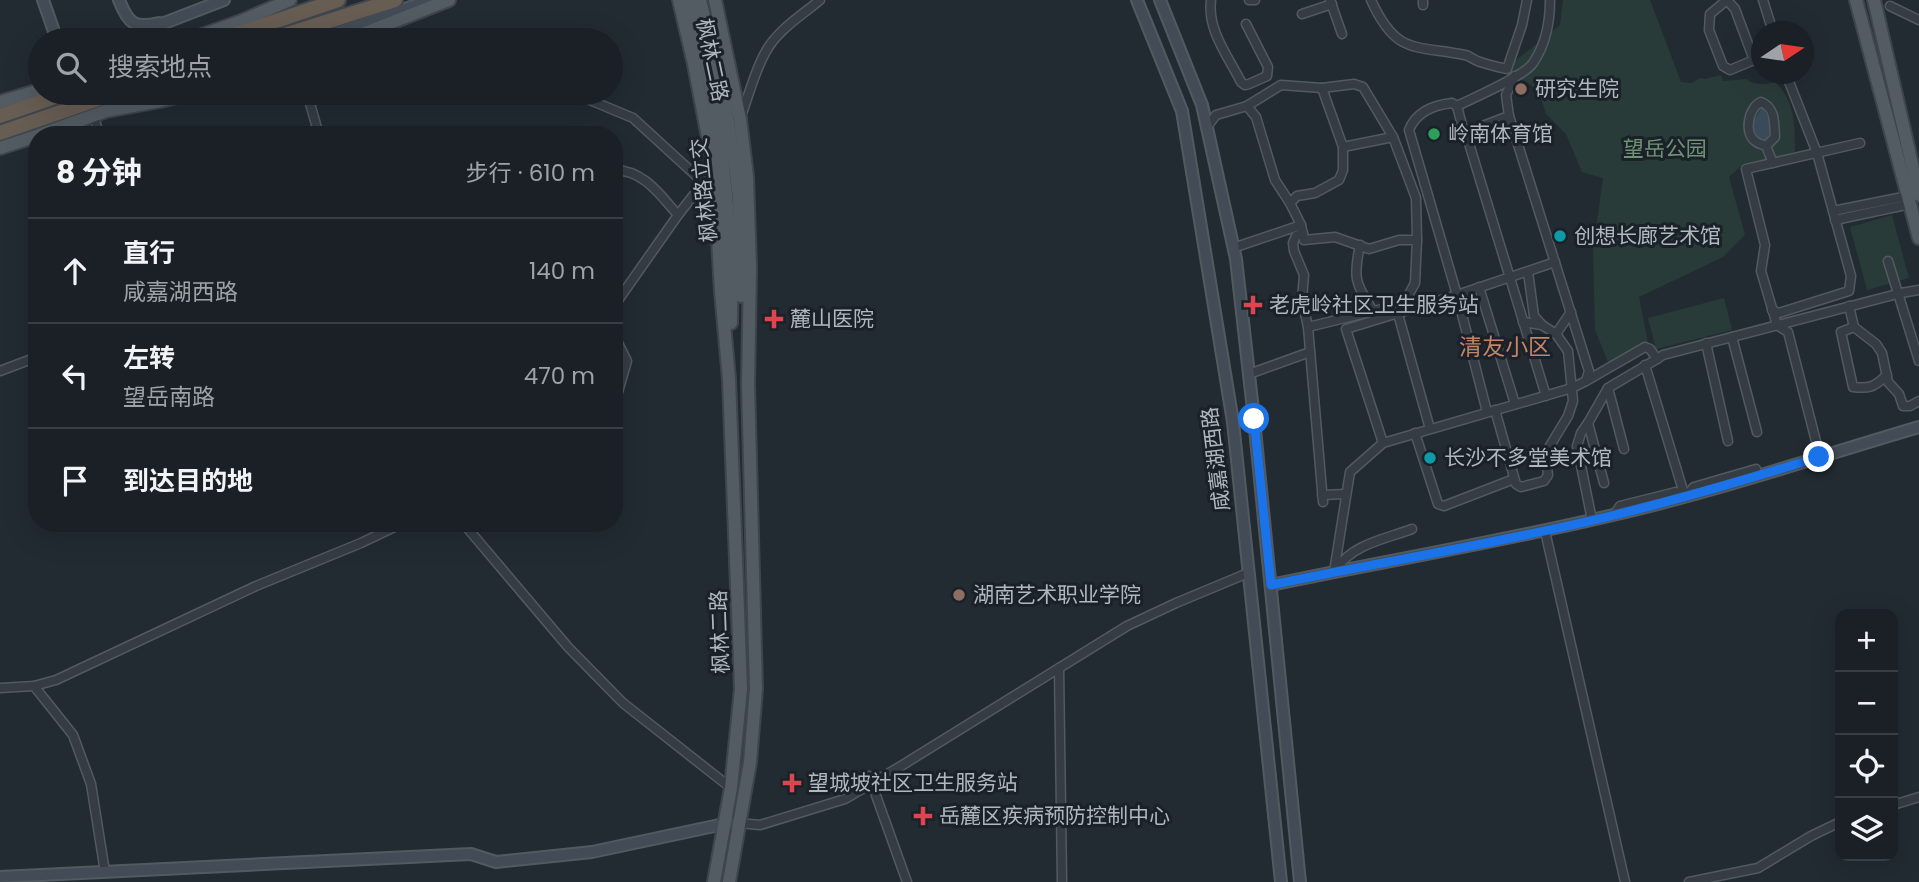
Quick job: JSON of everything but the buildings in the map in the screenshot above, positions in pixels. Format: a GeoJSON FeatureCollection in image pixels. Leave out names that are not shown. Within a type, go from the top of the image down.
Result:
{"type":"FeatureCollection","features":[{"type":"Feature","properties":{"kind":"highway"},"geometry":{"type":"LineString","coordinates":[[255,28],[338,0]]}},
{"type":"Feature","properties":{"kind":"highway"},"geometry":{"type":"LineString","coordinates":[[307,28],[395,0]]}},
{"type":"Feature","properties":{"kind":"highway"},"geometry":{"type":"LineString","coordinates":[[0,116],[32,105]]}},
{"type":"Feature","properties":{"kind":"highway"},"geometry":{"type":"LineString","coordinates":[[0,133],[81,105]]}},
{"type":"Feature","properties":{"kind":"main road"},"geometry":{"type":"LineString","coordinates":[[43,0],[55,28]]}},
{"type":"Feature","properties":{"kind":"main road"},"geometry":{"type":"LineString","coordinates":[[49,0],[57,28]]}},
{"type":"Feature","properties":{"kind":"main road"},"geometry":{"type":"LineString","coordinates":[[119,0],[133,24],[144,26],[166,22]]}},
{"type":"Feature","properties":{"kind":"main road"},"geometry":{"type":"LineString","coordinates":[[152,28],[224,0]]}},
{"type":"Feature","properties":{"kind":"main road"},"geometry":{"type":"LineString","coordinates":[[222,28],[290,0]]}},
{"type":"Feature","properties":{"kind":"main road"},"geometry":{"type":"LineString","coordinates":[[349,28],[431,0]]}},
{"type":"Feature","properties":{"kind":"main road"},"geometry":{"type":"LineString","coordinates":[[378,28],[449,0]]}},
{"type":"Feature","properties":{"kind":"main road"},"geometry":{"type":"LineString","coordinates":[[671,0],[683,16]]}},
{"type":"Feature","properties":{"kind":"main road","name":"枫林二路"},"geometry":{"type":"LineString","coordinates":[[679,0],[697,76],[714,169],[729,379],[741,688],[731,788],[714,882]]}},
{"type":"Feature","properties":{"kind":"main road","name":"枫林路立交"},"geometry":{"type":"LineString","coordinates":[[690,0],[704,57],[725,172],[736,293]]}},
{"type":"Feature","properties":{"kind":"main road","name":"枫林路立交"},"geometry":{"type":"LineString","coordinates":[[700,0],[720,82],[736,173],[739,198],[736,293]]}},
{"type":"Feature","properties":{"kind":"main road","name":"咸嘉湖西路"},"geometry":{"type":"LineString","coordinates":[[1137,0],[1182,111],[1233,422],[1281,882]]}},
{"type":"Feature","properties":{"kind":"main road","name":"咸嘉湖西路"},"geometry":{"type":"LineString","coordinates":[[1160,0],[1202,105],[1233,248],[1249,374],[1300,882]]}},
{"type":"Feature","properties":{"kind":"main road"},"geometry":{"type":"LineString","coordinates":[[1856,0],[1912,198]]}},
{"type":"Feature","properties":{"kind":"main road"},"geometry":{"type":"LineString","coordinates":[[1874,0],[1919,238]]}},
{"type":"Feature","properties":{"kind":"main road","name":"枫林二路"},"geometry":{"type":"LineString","coordinates":[[716,2],[740,119],[747,177],[748,384],[756,690],[750,762],[729,882]]}},
{"type":"Feature","properties":{"kind":"main road"},"geometry":{"type":"LineString","coordinates":[[0,102],[28,94]]}},
{"type":"Feature","properties":{"kind":"main road"},"geometry":{"type":"LineString","coordinates":[[65,126],[106,111],[138,105]]}},
{"type":"Feature","properties":{"kind":"main road"},"geometry":{"type":"LineString","coordinates":[[0,148],[28,138]]}},
{"type":"Feature","properties":{"kind":"main road","name":"枫林二路"},"geometry":{"type":"LineString","coordinates":[[729,379],[736,293]]}},
{"type":"Feature","properties":{"kind":"main road","name":"枫林二路"},"geometry":{"type":"LineString","coordinates":[[736,293],[748,384]]}},
{"type":"Feature","properties":{"kind":"main road"},"geometry":{"type":"LineString","coordinates":[[1271,585],[1614,515],[1685,497],[1919,427]]}},
{"type":"Feature","properties":{"kind":"main road"},"geometry":{"type":"LineString","coordinates":[[0,877],[471,853],[496,862],[592,852],[739,823]]}},
{"type":"Feature","properties":{"kind":"street"},"geometry":{"type":"LineString","coordinates":[[740,119],[765,53],[783,30],[820,0]]}},
{"type":"Feature","properties":{"kind":"street"},"geometry":{"type":"LineString","coordinates":[[1211,0],[1213,28],[1245,85],[1267,76],[1268,72],[1247,24]]}},
{"type":"Feature","properties":{"kind":"street"},"geometry":{"type":"LineString","coordinates":[[1249,0],[1255,0]]}},
{"type":"Feature","properties":{"kind":"street"},"geometry":{"type":"LineString","coordinates":[[1371,0],[1391,33],[1405,44],[1422,50],[1469,56],[1477,61],[1507,69],[1522,25],[1527,0]]}},
{"type":"Feature","properties":{"kind":"street"},"geometry":{"type":"LineString","coordinates":[[1457,106],[1532,65],[1549,25],[1550,0]]}},
{"type":"Feature","properties":{"kind":"street"},"geometry":{"type":"LineString","coordinates":[[1727,0],[1735,9],[1754,60],[1730,70],[1723,66],[1709,30],[1710,14],[1727,0]]}},
{"type":"Feature","properties":{"kind":"street"},"geometry":{"type":"LineString","coordinates":[[1763,0],[1770,21]]}},
{"type":"Feature","properties":{"kind":"street"},"geometry":{"type":"LineString","coordinates":[[1302,14],[1331,2],[1342,34]]}},
{"type":"Feature","properties":{"kind":"street"},"geometry":{"type":"LineString","coordinates":[[1890,6],[1919,20]]}},
{"type":"Feature","properties":{"kind":"street"},"geometry":{"type":"LineString","coordinates":[[1515,76],[1506,95],[1509,116],[1589,371],[1586,381]]}},
{"type":"Feature","properties":{"kind":"street"},"geometry":{"type":"LineString","coordinates":[[1207,127],[1216,115],[1247,106],[1281,85],[1322,88],[1354,84],[1363,87],[1393,137],[1416,198],[1415,283],[1408,296],[1386,308],[1308,327]]}},
{"type":"Feature","properties":{"kind":"street"},"geometry":{"type":"LineString","coordinates":[[1772,310],[1779,313],[1849,291],[1851,276],[1817,153],[1790,84]]}},
{"type":"Feature","properties":{"kind":"street"},"geometry":{"type":"LineString","coordinates":[[1290,203],[1297,196],[1315,193],[1339,180],[1343,170],[1343,147],[1322,88]]}},
{"type":"Feature","properties":{"kind":"street"},"geometry":{"type":"LineString","coordinates":[[1761,102],[1767,104],[1773,113],[1775,137],[1766,145],[1754,141],[1749,116],[1756,104],[1761,102]]}},
{"type":"Feature","properties":{"kind":"street"},"geometry":{"type":"LineString","coordinates":[[1528,272],[1534,316],[1556,334],[1568,351],[1573,401],[1568,416],[1548,449],[1548,475],[1544,481],[1521,487],[1514,479],[1491,411],[1409,130],[1412,122],[1421,113],[1448,103],[1457,106],[1546,396]]}},
{"type":"Feature","properties":{"kind":"street"},"geometry":{"type":"LineString","coordinates":[[310,105],[316,126]]}},
{"type":"Feature","properties":{"kind":"street"},"geometry":{"type":"LineString","coordinates":[[602,105],[633,118],[704,183]]}},
{"type":"Feature","properties":{"kind":"street"},"geometry":{"type":"LineString","coordinates":[[1247,106],[1256,117],[1275,180],[1290,203],[1304,240],[1335,237],[1369,249],[1399,240],[1417,240]]}},
{"type":"Feature","properties":{"kind":"street"},"geometry":{"type":"LineString","coordinates":[[94,116],[97,126]]}},
{"type":"Feature","properties":{"kind":"street"},"geometry":{"type":"LineString","coordinates":[[1464,133],[1509,116]]}},
{"type":"Feature","properties":{"kind":"street"},"geometry":{"type":"LineString","coordinates":[[1343,147],[1393,137]]}},
{"type":"Feature","properties":{"kind":"street"},"geometry":{"type":"LineString","coordinates":[[1819,457],[1788,332],[1777,325],[1761,271],[1765,245],[1746,169],[1860,143]]}},
{"type":"Feature","properties":{"kind":"street"},"geometry":{"type":"LineString","coordinates":[[1766,145],[1773,163]]}},
{"type":"Feature","properties":{"kind":"street"},"geometry":{"type":"LineString","coordinates":[[623,293],[714,169]]}},
{"type":"Feature","properties":{"kind":"street"},"geometry":{"type":"LineString","coordinates":[[623,172],[645,179],[678,215]]}},
{"type":"Feature","properties":{"kind":"street"},"geometry":{"type":"LineString","coordinates":[[1834,216],[1912,198]]}},
{"type":"Feature","properties":{"kind":"street"},"geometry":{"type":"LineString","coordinates":[[1233,248],[1302,229]]}},
{"type":"Feature","properties":{"kind":"street"},"geometry":{"type":"LineString","coordinates":[[1302,229],[1293,243],[1304,275],[1301,300],[1308,327],[1323,498],[1346,494]]}},
{"type":"Feature","properties":{"kind":"street"},"geometry":{"type":"LineString","coordinates":[[1360,245],[1356,264],[1358,287],[1373,311]]}},
{"type":"Feature","properties":{"kind":"street"},"geometry":{"type":"LineString","coordinates":[[1888,261],[1919,361]]}},
{"type":"Feature","properties":{"kind":"street"},"geometry":{"type":"LineString","coordinates":[[1383,443],[1346,329],[1555,262]]}},
{"type":"Feature","properties":{"kind":"street"},"geometry":{"type":"LineString","coordinates":[[1479,287],[1515,404]]}},
{"type":"Feature","properties":{"kind":"street"},"geometry":{"type":"LineString","coordinates":[[1592,520],[1577,446],[1581,433],[1608,388],[1662,355],[1919,290]]}},
{"type":"Feature","properties":{"kind":"street"},"geometry":{"type":"LineString","coordinates":[[1849,306],[1854,327],[1876,344],[1882,354],[1888,382],[1899,394],[1903,406],[1919,401]]}},
{"type":"Feature","properties":{"kind":"street"},"geometry":{"type":"LineString","coordinates":[[1556,334],[1571,312]]}},
{"type":"Feature","properties":{"kind":"street"},"geometry":{"type":"LineString","coordinates":[[1398,314],[1430,429]]}},
{"type":"Feature","properties":{"kind":"street"},"geometry":{"type":"LineString","coordinates":[[1523,322],[1542,325]]}},
{"type":"Feature","properties":{"kind":"street"},"geometry":{"type":"LineString","coordinates":[[1854,327],[1841,332],[1853,387],[1875,386],[1886,375]]}},
{"type":"Feature","properties":{"kind":"street"},"geometry":{"type":"LineString","coordinates":[[1732,337],[1757,432]]}},
{"type":"Feature","properties":{"kind":"street"},"geometry":{"type":"LineString","coordinates":[[1706,343],[1728,441]]}},
{"type":"Feature","properties":{"kind":"street"},"geometry":{"type":"LineString","coordinates":[[1334,572],[1350,472],[1383,443],[1572,388],[1645,346],[1650,348],[1657,359]]}},
{"type":"Feature","properties":{"kind":"street"},"geometry":{"type":"LineString","coordinates":[[1249,374],[1310,352]]}},
{"type":"Feature","properties":{"kind":"street"},"geometry":{"type":"LineString","coordinates":[[623,353],[627,361],[623,375]]}},
{"type":"Feature","properties":{"kind":"street"},"geometry":{"type":"LineString","coordinates":[[0,371],[28,360]]}},
{"type":"Feature","properties":{"kind":"street"},"geometry":{"type":"LineString","coordinates":[[1646,366],[1685,497]]}},
{"type":"Feature","properties":{"kind":"street"},"geometry":{"type":"LineString","coordinates":[[1608,388],[1624,449]]}},
{"type":"Feature","properties":{"kind":"street"},"geometry":{"type":"LineString","coordinates":[[1588,423],[1604,483]]}},
{"type":"Feature","properties":{"kind":"street"},"geometry":{"type":"LineString","coordinates":[[1415,433],[1438,504],[1444,506],[1514,479]]}},
{"type":"Feature","properties":{"kind":"street"},"geometry":{"type":"LineString","coordinates":[[1685,497],[1694,487],[1756,469]]}},
{"type":"Feature","properties":{"kind":"street"},"geometry":{"type":"LineString","coordinates":[[1334,572],[1344,558],[1356,549],[1412,529]]}},
{"type":"Feature","properties":{"kind":"street"},"geometry":{"type":"LineString","coordinates":[[1545,531],[1625,882]]}},
{"type":"Feature","properties":{"kind":"street"},"geometry":{"type":"LineString","coordinates":[[0,688],[34,686],[56,680],[257,586],[384,532]]}},
{"type":"Feature","properties":{"kind":"street"},"geometry":{"type":"LineString","coordinates":[[471,532],[569,647],[623,703],[731,788]]}},
{"type":"Feature","properties":{"kind":"street"},"geometry":{"type":"LineString","coordinates":[[739,823],[760,825],[845,799],[870,780],[1127,626],[1248,573]]}},
{"type":"Feature","properties":{"kind":"street"},"geometry":{"type":"LineString","coordinates":[[1059,668],[1062,882]]}},
{"type":"Feature","properties":{"kind":"street"},"geometry":{"type":"LineString","coordinates":[[34,686],[73,735],[91,784],[104,872]]}},
{"type":"Feature","properties":{"kind":"street"},"geometry":{"type":"LineString","coordinates":[[870,780],[907,882]]}},
{"type":"Feature","properties":{"kind":"street"},"geometry":{"type":"LineString","coordinates":[[1898,803],[1919,797]]}},
{"type":"Feature","properties":{"kind":"street"},"geometry":{"type":"LineString","coordinates":[[1689,882],[1758,867],[1835,824]]}},
{"type":"Feature","properties":{"kind":"green space","name":"望岳公园"},"geometry":{"type":"Polygon","coordinates":[[[1563,0],[1650,0],[1681,82],[1692,83],[1700,78],[1721,75],[1723,81],[1746,79],[1751,84],[1777,84],[1787,97],[1794,123],[1795,152],[1741,166],[1729,177],[1745,235],[1723,257],[1639,297],[1649,348],[1612,372],[1595,330],[1593,251],[1603,178],[1582,172],[1566,134],[1546,114],[1539,92],[1527,82],[1511,75],[1515,61],[1560,25],[1563,0]]]}},
{"type":"Feature","properties":{"kind":"green space"},"geometry":{"type":"Polygon","coordinates":[[[1892,215],[1909,278],[1867,290],[1850,227],[1892,215]]]}},
{"type":"Feature","properties":{"kind":"green space"},"geometry":{"type":"Polygon","coordinates":[[[1724,298],[1732,330],[1656,349],[1648,318],[1724,298]]]}},
{"type":"Feature","properties":{"kind":"water"},"geometry":{"type":"Polygon","coordinates":[[[1762,107],[1770,123],[1767,140],[1761,140],[1755,134],[1752,124],[1762,107]]]}},
{"type":"Feature","properties":{"kind":"place","name":"研究生院"},"geometry":{"type":"Point","coordinates":[1521,89]}},
{"type":"Feature","properties":{"kind":"place","name":"岭南体育馆"},"geometry":{"type":"Point","coordinates":[1434,134]}},
{"type":"Feature","properties":{"kind":"place","name":"创想长廊艺术馆"},"geometry":{"type":"Point","coordinates":[1560,236]}},
{"type":"Feature","properties":{"kind":"place","name":"老虎岭社区卫生服务站"},"geometry":{"type":"Point","coordinates":[1253,305]}},
{"type":"Feature","properties":{"kind":"place","name":"麓山医院"},"geometry":{"type":"Point","coordinates":[774,319]}},
{"type":"Feature","properties":{"kind":"place","name":"长沙不多堂美术馆"},"geometry":{"type":"Point","coordinates":[1430,458]}},
{"type":"Feature","properties":{"kind":"place","name":"湖南艺术职业学院"},"geometry":{"type":"Point","coordinates":[959,595]}},
{"type":"Feature","properties":{"kind":"place","name":"望城坡社区卫生服务站"},"geometry":{"type":"Point","coordinates":[792,783]}},
{"type":"Feature","properties":{"kind":"place","name":"岳麓区疾病预防控制中心"},"geometry":{"type":"Point","coordinates":[923,816]}},
{"type":"Feature","properties":{"kind":"district","name":"清友小区"},"geometry":{"type":"Point","coordinates":[1505,347]}},
{"type":"Feature","properties":{"kind":"route"},"geometry":{"type":"LineString","coordinates":[[1254,419],[1271,585],[1468,547],[1614,515],[1819,457]]}}]}
